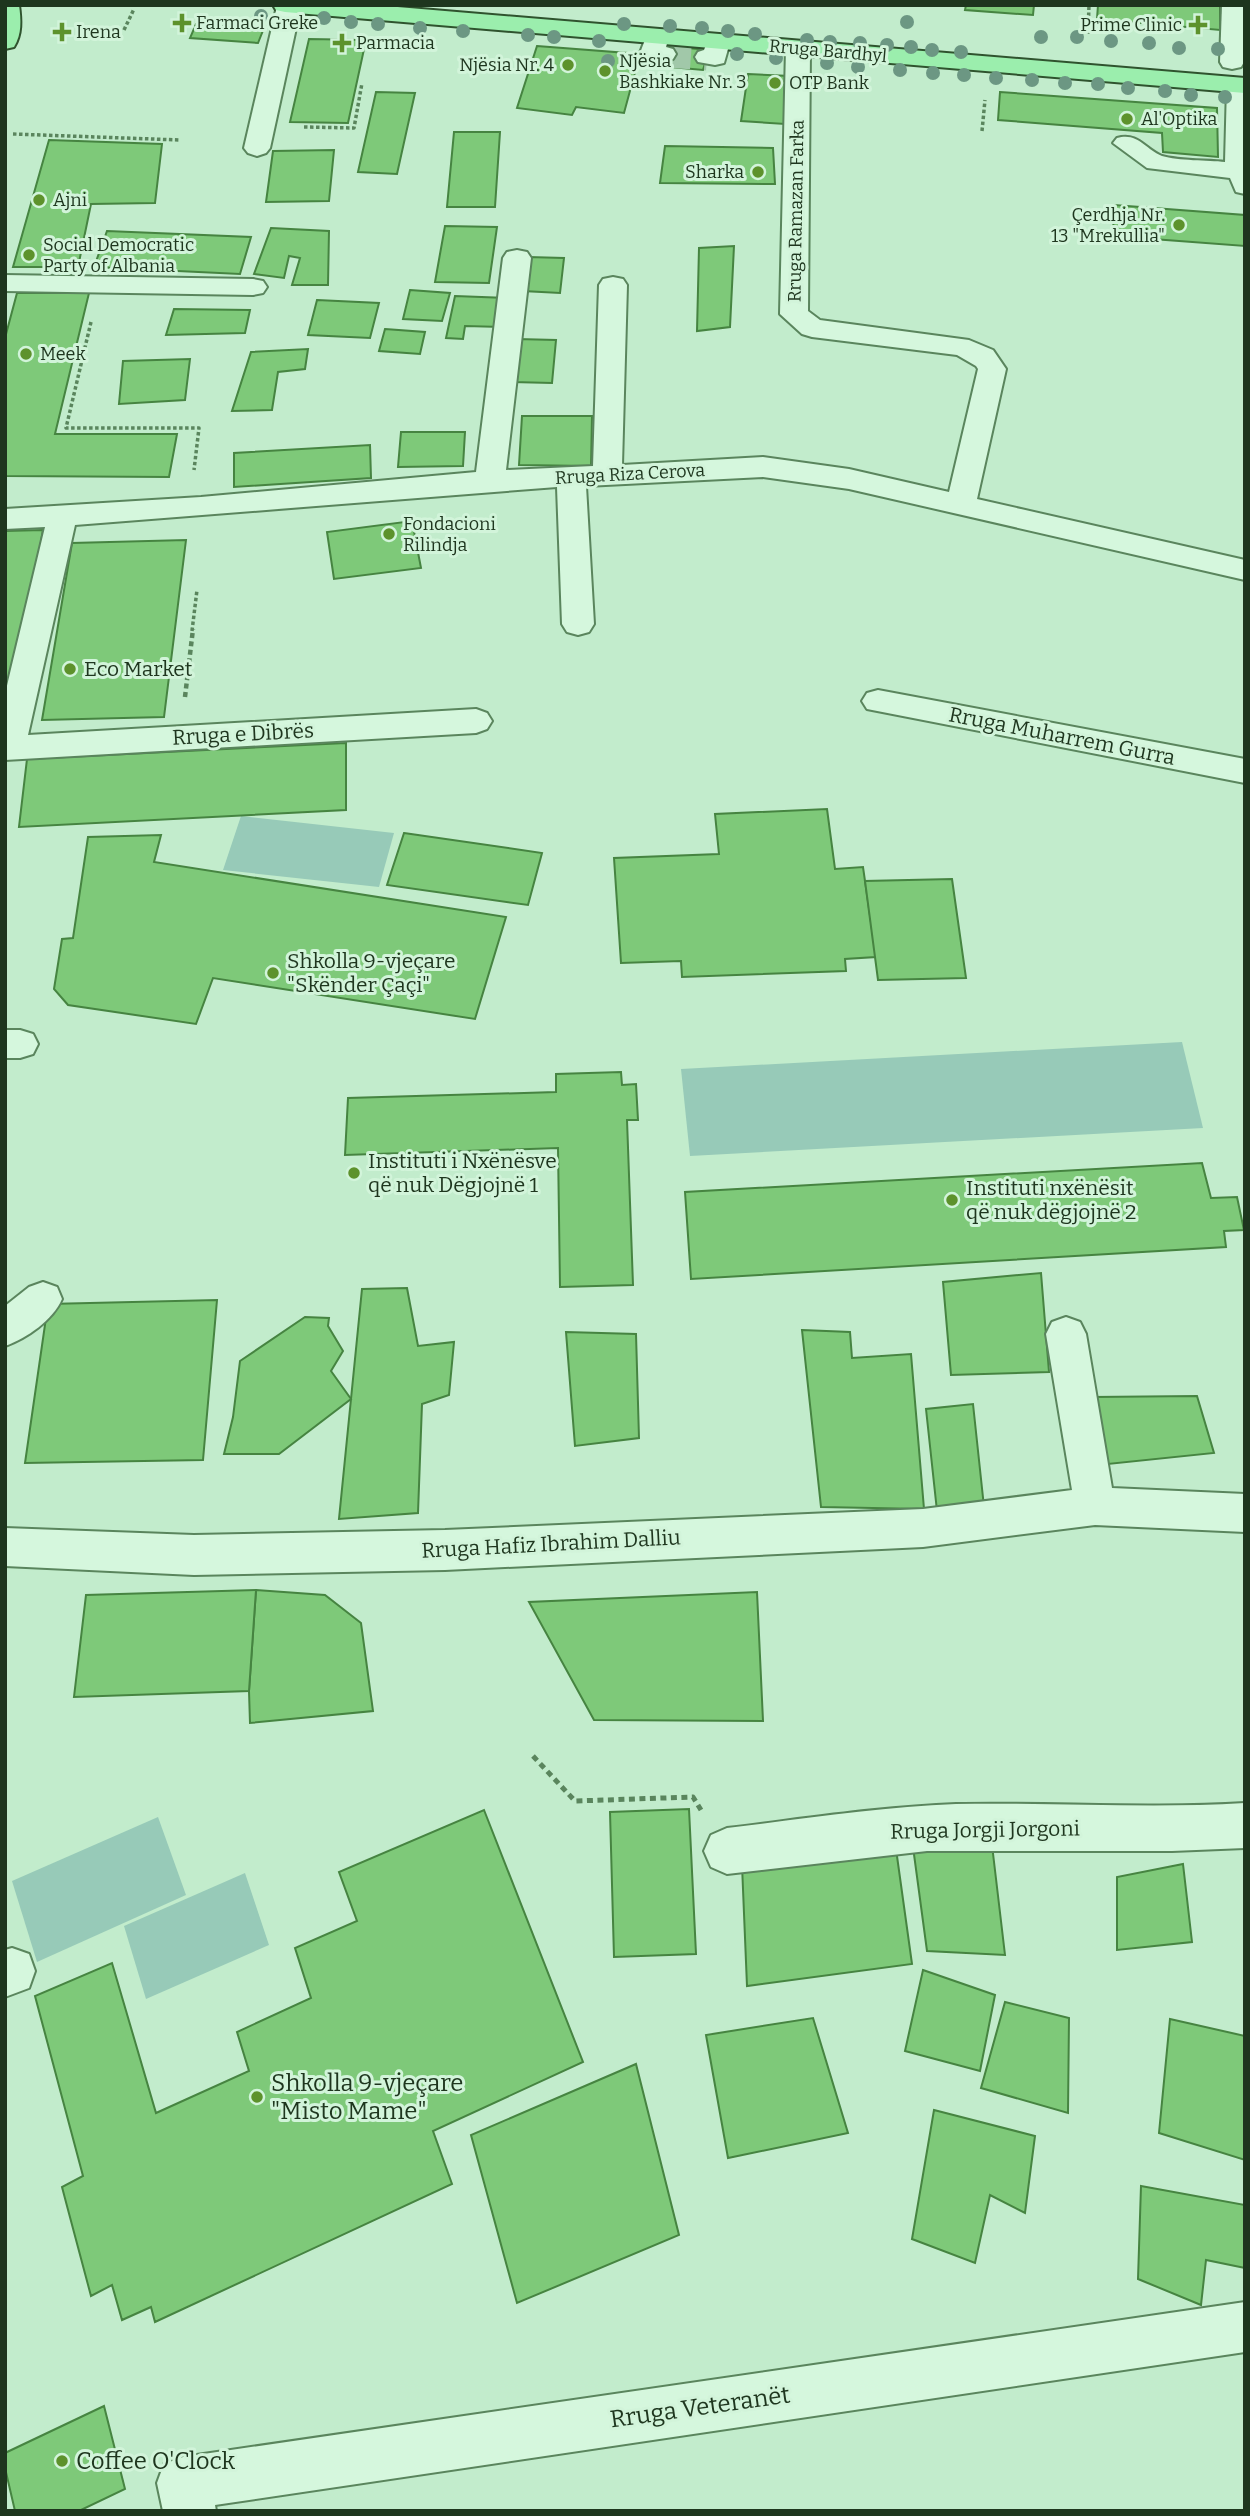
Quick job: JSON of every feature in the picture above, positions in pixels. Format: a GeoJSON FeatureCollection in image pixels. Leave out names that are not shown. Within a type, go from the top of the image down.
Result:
{"type":"FeatureCollection","features":[{"type":"Feature","properties":{"kind":"main road","name":"Rruga Bardhyl"},"geometry":{"type":"LineString","coordinates":[[287,5],[712,50],[798,48],[1240,74]]}},
{"type":"Feature","properties":{"kind":"main road","name":"Rruga Bardhyl"},"geometry":{"type":"LineString","coordinates":[[838,28],[1240,74]]}},
{"type":"Feature","properties":{"kind":"street"},"geometry":{"type":"LineString","coordinates":[[259,136],[287,5]]}},
{"type":"Feature","properties":{"kind":"street"},"geometry":{"type":"LineString","coordinates":[[1126,143],[1157,163],[1242,178],[1240,74],[1234,5]]}},
{"type":"Feature","properties":{"kind":"street","name":"Rruga Ramazan Farka"},"geometry":{"type":"LineString","coordinates":[[798,48],[794,314],[812,328],[959,346],[975,350],[988,359],[992,369],[961,504]]}},
{"type":"Feature","properties":{"kind":"street"},"geometry":{"type":"LineString","coordinates":[[490,481],[517,258]]}},
{"type":"Feature","properties":{"kind":"street"},"geometry":{"type":"LineString","coordinates":[[5,283],[253,287]]}},
{"type":"Feature","properties":{"kind":"street"},"geometry":{"type":"LineString","coordinates":[[607,477],[613,285]]}},
{"type":"Feature","properties":{"kind":"street","name":"Rruga Riza Cerova"},"geometry":{"type":"LineString","coordinates":[[5,519],[190,507],[490,481],[763,467],[849,479],[1245,570]]}},
{"type":"Feature","properties":{"kind":"street"},"geometry":{"type":"LineString","coordinates":[[571,478],[578,624]]}},
{"type":"Feature","properties":{"kind":"street","name":"Rruga e Dibrës"},"geometry":{"type":"LineString","coordinates":[[62,516],[7,748],[476,721]]}},
{"type":"Feature","properties":{"kind":"street","name":"Rruga Muharrem Gurra"},"geometry":{"type":"LineString","coordinates":[[878,701],[1245,771]]}},
{"type":"Feature","properties":{"kind":"street"},"geometry":{"type":"LineString","coordinates":[[5,1329],[43,1299]]}},
{"type":"Feature","properties":{"kind":"street"},"geometry":{"type":"LineString","coordinates":[[1066,1334],[1095,1507]]}},
{"type":"Feature","properties":{"kind":"street","name":"Rruga Hafiz Ibrahim Dalliu"},"geometry":{"type":"LineString","coordinates":[[5,1547],[194,1555],[445,1550],[923,1528],[1095,1507],[1245,1513]]}},
{"type":"Feature","properties":{"kind":"street","name":"Rruga Jorgji Jorgoni"},"geometry":{"type":"LineString","coordinates":[[727,1851],[881,1832],[956,1827],[1193,1829],[1245,1825]]}},
{"type":"Feature","properties":{"kind":"street","name":"Rruga Veteranët"},"geometry":{"type":"LineString","coordinates":[[190,2511],[183,2483],[1245,2327]]}},
{"type":"Feature","properties":{"kind":"path"},"geometry":{"type":"LineString","coordinates":[[1088,34],[1090,5]]}},
{"type":"Feature","properties":{"kind":"path"},"geometry":{"type":"LineString","coordinates":[[124,30],[134,9]]}},
{"type":"Feature","properties":{"kind":"path"},"geometry":{"type":"LineString","coordinates":[[259,136],[354,128],[362,83]]}},
{"type":"Feature","properties":{"kind":"path"},"geometry":{"type":"LineString","coordinates":[[982,131],[985,101]]}},
{"type":"Feature","properties":{"kind":"path"},"geometry":{"type":"LineString","coordinates":[[13,134],[180,140]]}},
{"type":"Feature","properties":{"kind":"path"},"geometry":{"type":"LineString","coordinates":[[101,284],[66,428],[199,428],[190,507]]}},
{"type":"Feature","properties":{"kind":"path"},"geometry":{"type":"LineString","coordinates":[[180,738],[197,590]]}},
{"type":"Feature","properties":{"kind":"path"},"geometry":{"type":"LineString","coordinates":[[533,1756],[575,1801],[693,1797],[727,1851]]}},
{"type":"Feature","properties":{"kind":"green space"},"geometry":{"type":"Polygon","coordinates":[[[241,816],[394,833],[379,887],[223,870],[241,816]]]}},
{"type":"Feature","properties":{"kind":"green space"},"geometry":{"type":"Polygon","coordinates":[[[1182,1042],[1203,1128],[690,1156],[681,1069],[1182,1042]]]}},
{"type":"Feature","properties":{"kind":"green space"},"geometry":{"type":"Polygon","coordinates":[[[158,1817],[186,1895],[37,1962],[12,1881],[158,1817]]]}},
{"type":"Feature","properties":{"kind":"green space"},"geometry":{"type":"Polygon","coordinates":[[[245,1873],[269,1945],[146,1999],[124,1926],[245,1873]]]}},
{"type":"Feature","properties":{"kind":"building"},"geometry":{"type":"Polygon","coordinates":[[[966,5],[1034,5],[1033,15],[965,10],[966,5]]]}},
{"type":"Feature","properties":{"kind":"building"},"geometry":{"type":"Polygon","coordinates":[[[1098,5],[1220,5],[1220,30],[1097,19],[1098,5]]]}},
{"type":"Feature","properties":{"kind":"building"},"geometry":{"type":"Polygon","coordinates":[[[196,24],[264,28],[258,43],[190,38],[196,24]]]}},
{"type":"Feature","properties":{"kind":"building"},"geometry":{"type":"Polygon","coordinates":[[[309,39],[366,40],[348,123],[290,122],[309,39]]]}},
{"type":"Feature","properties":{"kind":"building"},"geometry":{"type":"Polygon","coordinates":[[[537,46],[640,54],[624,113],[576,107],[572,115],[517,108],[537,46]]]}},
{"type":"Feature","properties":{"kind":"building"},"geometry":{"type":"Polygon","coordinates":[[[666,46],[709,50],[703,70],[660,66],[666,46]]]}},
{"type":"Feature","properties":{"kind":"building"},"geometry":{"type":"Polygon","coordinates":[[[748,74],[790,76],[785,124],[741,121],[748,74]]]}},
{"type":"Feature","properties":{"kind":"building"},"geometry":{"type":"Polygon","coordinates":[[[376,92],[415,93],[397,174],[358,172],[376,92]]]}},
{"type":"Feature","properties":{"kind":"building"},"geometry":{"type":"Polygon","coordinates":[[[1000,92],[1217,108],[1218,157],[1163,152],[1162,133],[998,120],[1000,92]]]}},
{"type":"Feature","properties":{"kind":"building"},"geometry":{"type":"Polygon","coordinates":[[[454,132],[500,132],[495,207],[447,207],[454,132]]]}},
{"type":"Feature","properties":{"kind":"building"},"geometry":{"type":"Polygon","coordinates":[[[49,140],[162,144],[155,203],[91,204],[78,267],[13,267],[49,140]]]}},
{"type":"Feature","properties":{"kind":"building"},"geometry":{"type":"Polygon","coordinates":[[[665,146],[773,148],[775,184],[660,183],[665,146]]]}},
{"type":"Feature","properties":{"kind":"building"},"geometry":{"type":"Polygon","coordinates":[[[334,150],[329,201],[266,202],[273,151],[334,150]]]}},
{"type":"Feature","properties":{"kind":"building","name":"Çerdhja Nr. 13 \"Mrekullia\""},"geometry":{"type":"Polygon","coordinates":[[[1114,205],[1245,215],[1245,246],[1113,236],[1114,205]]]}},
{"type":"Feature","properties":{"kind":"building"},"geometry":{"type":"Polygon","coordinates":[[[445,226],[497,227],[489,283],[435,282],[445,226]]]}},
{"type":"Feature","properties":{"kind":"building"},"geometry":{"type":"Polygon","coordinates":[[[271,228],[329,231],[328,285],[292,285],[300,258],[289,256],[284,278],[254,274],[271,228]]]}},
{"type":"Feature","properties":{"kind":"building"},"geometry":{"type":"Polygon","coordinates":[[[107,231],[251,237],[240,274],[94,267],[107,231]]]}},
{"type":"Feature","properties":{"kind":"building"},"geometry":{"type":"Polygon","coordinates":[[[734,246],[730,327],[697,331],[699,248],[734,246]]]}},
{"type":"Feature","properties":{"kind":"building"},"geometry":{"type":"Polygon","coordinates":[[[528,257],[564,258],[560,293],[523,291],[528,257]]]}},
{"type":"Feature","properties":{"kind":"building"},"geometry":{"type":"Polygon","coordinates":[[[410,290],[450,293],[442,321],[403,319],[410,290]]]}},
{"type":"Feature","properties":{"kind":"building"},"geometry":{"type":"Polygon","coordinates":[[[17,293],[89,293],[55,434],[177,434],[169,477],[5,476],[5,338],[17,293]]]}},
{"type":"Feature","properties":{"kind":"building"},"geometry":{"type":"Polygon","coordinates":[[[455,296],[507,298],[502,327],[465,326],[463,339],[446,338],[455,296]]]}},
{"type":"Feature","properties":{"kind":"building"},"geometry":{"type":"Polygon","coordinates":[[[317,300],[379,303],[370,338],[308,335],[317,300]]]}},
{"type":"Feature","properties":{"kind":"building"},"geometry":{"type":"Polygon","coordinates":[[[174,309],[250,310],[245,333],[166,335],[174,309]]]}},
{"type":"Feature","properties":{"kind":"building"},"geometry":{"type":"Polygon","coordinates":[[[385,329],[425,332],[420,354],[379,351],[385,329]]]}},
{"type":"Feature","properties":{"kind":"building"},"geometry":{"type":"Polygon","coordinates":[[[517,339],[556,340],[552,383],[512,382],[517,339]]]}},
{"type":"Feature","properties":{"kind":"building"},"geometry":{"type":"Polygon","coordinates":[[[308,349],[305,369],[278,372],[272,410],[232,411],[251,352],[308,349]]]}},
{"type":"Feature","properties":{"kind":"building"},"geometry":{"type":"Polygon","coordinates":[[[190,359],[185,400],[119,404],[123,361],[190,359]]]}},
{"type":"Feature","properties":{"kind":"building"},"geometry":{"type":"Polygon","coordinates":[[[522,416],[592,416],[591,466],[519,465],[522,416]]]}},
{"type":"Feature","properties":{"kind":"building"},"geometry":{"type":"Polygon","coordinates":[[[401,432],[465,432],[463,466],[398,467],[401,432]]]}},
{"type":"Feature","properties":{"kind":"building"},"geometry":{"type":"Polygon","coordinates":[[[370,445],[371,478],[234,487],[234,453],[370,445]]]}},
{"type":"Feature","properties":{"kind":"building"},"geometry":{"type":"Polygon","coordinates":[[[412,521],[421,568],[334,579],[327,532],[412,521]]]}},
{"type":"Feature","properties":{"kind":"building"},"geometry":{"type":"Polygon","coordinates":[[[43,530],[17,684],[5,685],[5,531],[43,530]]]}},
{"type":"Feature","properties":{"kind":"building"},"geometry":{"type":"Polygon","coordinates":[[[186,540],[164,717],[42,720],[72,543],[186,540]]]}},
{"type":"Feature","properties":{"kind":"building"},"geometry":{"type":"Polygon","coordinates":[[[346,743],[346,810],[19,827],[27,759],[346,743]]]}},
{"type":"Feature","properties":{"kind":"building"},"geometry":{"type":"Polygon","coordinates":[[[827,809],[835,869],[863,867],[876,957],[845,959],[846,971],[682,977],[681,961],[621,963],[614,858],[719,854],[715,814],[827,809]]]}},
{"type":"Feature","properties":{"kind":"building"},"geometry":{"type":"Polygon","coordinates":[[[404,833],[542,853],[528,905],[387,885],[404,833]]]}},
{"type":"Feature","properties":{"kind":"building"},"geometry":{"type":"Polygon","coordinates":[[[161,835],[154,862],[506,917],[475,1019],[213,978],[196,1024],[68,1005],[54,989],[62,939],[73,938],[88,837],[161,835]]]}},
{"type":"Feature","properties":{"kind":"building"},"geometry":{"type":"Polygon","coordinates":[[[952,879],[966,978],[878,980],[865,881],[952,879]]]}},
{"type":"Feature","properties":{"kind":"building"},"geometry":{"type":"Polygon","coordinates":[[[621,1072],[622,1085],[636,1084],[638,1120],[627,1120],[633,1285],[560,1287],[558,1148],[345,1155],[348,1098],[556,1092],[556,1074],[621,1072]]]}},
{"type":"Feature","properties":{"kind":"building"},"geometry":{"type":"Polygon","coordinates":[[[1202,1163],[1211,1198],[1237,1197],[1244,1230],[1224,1231],[1226,1247],[691,1279],[685,1192],[1202,1163]]]}},
{"type":"Feature","properties":{"kind":"building"},"geometry":{"type":"Polygon","coordinates":[[[1041,1273],[1049,1372],[951,1375],[943,1282],[1041,1273]]]}},
{"type":"Feature","properties":{"kind":"building"},"geometry":{"type":"Polygon","coordinates":[[[407,1288],[418,1346],[454,1342],[449,1395],[422,1404],[418,1513],[339,1519],[362,1289],[407,1288]]]}},
{"type":"Feature","properties":{"kind":"building"},"geometry":{"type":"Polygon","coordinates":[[[217,1300],[203,1460],[25,1463],[48,1304],[217,1300]]]}},
{"type":"Feature","properties":{"kind":"building"},"geometry":{"type":"Polygon","coordinates":[[[305,1317],[329,1318],[328,1326],[343,1351],[331,1371],[351,1399],[279,1454],[224,1454],[233,1417],[240,1361],[305,1317]]]}},
{"type":"Feature","properties":{"kind":"building"},"geometry":{"type":"Polygon","coordinates":[[[802,1330],[850,1332],[852,1358],[911,1354],[924,1509],[821,1507],[802,1330]]]}},
{"type":"Feature","properties":{"kind":"building"},"geometry":{"type":"Polygon","coordinates":[[[566,1332],[636,1334],[639,1438],[575,1446],[566,1332]]]}},
{"type":"Feature","properties":{"kind":"building"},"geometry":{"type":"Polygon","coordinates":[[[1197,1396],[1214,1453],[1108,1464],[1093,1397],[1197,1396]]]}},
{"type":"Feature","properties":{"kind":"building"},"geometry":{"type":"Polygon","coordinates":[[[973,1404],[984,1507],[937,1511],[926,1409],[973,1404]]]}},
{"type":"Feature","properties":{"kind":"building"},"geometry":{"type":"Polygon","coordinates":[[[256,1590],[325,1595],[361,1623],[373,1711],[250,1723],[249,1691],[256,1590]]]}},
{"type":"Feature","properties":{"kind":"building"},"geometry":{"type":"Polygon","coordinates":[[[256,1590],[249,1691],[74,1697],[86,1595],[256,1590]]]}},
{"type":"Feature","properties":{"kind":"building"},"geometry":{"type":"Polygon","coordinates":[[[757,1592],[763,1721],[594,1720],[529,1602],[757,1592]]]}},
{"type":"Feature","properties":{"kind":"building"},"geometry":{"type":"Polygon","coordinates":[[[689,1809],[696,1954],[614,1957],[610,1812],[689,1809]]]}},
{"type":"Feature","properties":{"kind":"building"},"geometry":{"type":"Polygon","coordinates":[[[484,1810],[583,2062],[433,2131],[452,2184],[155,2322],[151,2307],[122,2320],[112,2285],[91,2296],[62,2187],[83,2176],[35,1996],[112,1963],[156,2113],[249,2071],[237,2032],[311,1998],[295,1948],[357,1921],[339,1872],[484,1810]]]}},
{"type":"Feature","properties":{"kind":"building"},"geometry":{"type":"Polygon","coordinates":[[[992,1845],[1005,1955],[927,1951],[913,1847],[992,1845]]]}},
{"type":"Feature","properties":{"kind":"building"},"geometry":{"type":"Polygon","coordinates":[[[896,1849],[912,1964],[747,1986],[742,1865],[896,1849]]]}},
{"type":"Feature","properties":{"kind":"building"},"geometry":{"type":"Polygon","coordinates":[[[1183,1864],[1192,1942],[1117,1950],[1117,1877],[1183,1864]]]}},
{"type":"Feature","properties":{"kind":"building"},"geometry":{"type":"Polygon","coordinates":[[[923,1970],[995,1995],[980,2071],[905,2051],[923,1970]]]}},
{"type":"Feature","properties":{"kind":"building"},"geometry":{"type":"Polygon","coordinates":[[[1005,2002],[1069,2018],[1068,2113],[981,2088],[1005,2002]]]}},
{"type":"Feature","properties":{"kind":"building"},"geometry":{"type":"Polygon","coordinates":[[[813,2018],[848,2133],[728,2158],[706,2035],[813,2018]]]}},
{"type":"Feature","properties":{"kind":"building"},"geometry":{"type":"Polygon","coordinates":[[[1170,2019],[1245,2036],[1245,2160],[1159,2133],[1170,2019]]]}},
{"type":"Feature","properties":{"kind":"building"},"geometry":{"type":"Polygon","coordinates":[[[636,2064],[679,2235],[517,2303],[471,2135],[636,2064]]]}},
{"type":"Feature","properties":{"kind":"building"},"geometry":{"type":"Polygon","coordinates":[[[934,2110],[1035,2136],[1025,2213],[990,2195],[975,2263],[912,2239],[934,2110]]]}},
{"type":"Feature","properties":{"kind":"building"},"geometry":{"type":"Polygon","coordinates":[[[1141,2186],[1245,2205],[1245,2268],[1206,2260],[1201,2305],[1138,2279],[1141,2186]]]}},
{"type":"Feature","properties":{"kind":"building","name":"Coffee O'Clock"},"geometry":{"type":"Polygon","coordinates":[[[104,2406],[125,2489],[79,2511],[15,2511],[5,2468],[5,2453],[104,2406]]]}},
{"type":"Feature","properties":{"kind":"tunnel"},"geometry":{"type":"LineString","coordinates":[[664,54],[707,57]]}},
{"type":"Feature","properties":{"kind":"place","name":"Farmaci Greke"},"geometry":{"type":"Point","coordinates":[182,23]}},
{"type":"Feature","properties":{"kind":"place","name":"Prime Clinic"},"geometry":{"type":"Point","coordinates":[1198,25]}},
{"type":"Feature","properties":{"kind":"place","name":"Irena"},"geometry":{"type":"Point","coordinates":[62,32]}},
{"type":"Feature","properties":{"kind":"place","name":"Parmacia"},"geometry":{"type":"Point","coordinates":[342,43]}},
{"type":"Feature","properties":{"kind":"place","name":"Njësia Nr. 4"},"geometry":{"type":"Point","coordinates":[568,65]}},
{"type":"Feature","properties":{"kind":"place","name":"Njësia Bashkiake Nr. 3"},"geometry":{"type":"Point","coordinates":[605,71]}},
{"type":"Feature","properties":{"kind":"place","name":"OTP Bank"},"geometry":{"type":"Point","coordinates":[775,83]}},
{"type":"Feature","properties":{"kind":"place","name":"Al'Optika"},"geometry":{"type":"Point","coordinates":[1127,119]}},
{"type":"Feature","properties":{"kind":"place","name":"Sharka"},"geometry":{"type":"Point","coordinates":[758,172]}},
{"type":"Feature","properties":{"kind":"place","name":"Ajni"},"geometry":{"type":"Point","coordinates":[39,200]}},
{"type":"Feature","properties":{"kind":"place","name":"Çerdhja Nr. 13 \"Mrekullia\""},"geometry":{"type":"Point","coordinates":[1179,225]}},
{"type":"Feature","properties":{"kind":"place","name":"Social Democratic Party of Albania"},"geometry":{"type":"Point","coordinates":[29,255]}},
{"type":"Feature","properties":{"kind":"place","name":"Meek"},"geometry":{"type":"Point","coordinates":[26,354]}},
{"type":"Feature","properties":{"kind":"place","name":"Fondacioni Rilindja"},"geometry":{"type":"Point","coordinates":[389,534]}},
{"type":"Feature","properties":{"kind":"place","name":"Eco Market"},"geometry":{"type":"Point","coordinates":[70,669]}},
{"type":"Feature","properties":{"kind":"place","name":"Shkolla 9-vjeçare \"Skënder Çaçi\""},"geometry":{"type":"Point","coordinates":[273,973]}},
{"type":"Feature","properties":{"kind":"place","name":"Instituti i Nxënësve që nuk Dëgjojnë 1"},"geometry":{"type":"Point","coordinates":[354,1173]}},
{"type":"Feature","properties":{"kind":"place","name":"Instituti nxënësit që nuk dëgjojnë 2"},"geometry":{"type":"Point","coordinates":[952,1200]}},
{"type":"Feature","properties":{"kind":"place","name":"Shkolla 9-vjeçare \"Misto Mame\""},"geometry":{"type":"Point","coordinates":[257,2097]}},
{"type":"Feature","properties":{"kind":"place","name":"Coffee O'Clock"},"geometry":{"type":"Point","coordinates":[62,2461]}}]}
